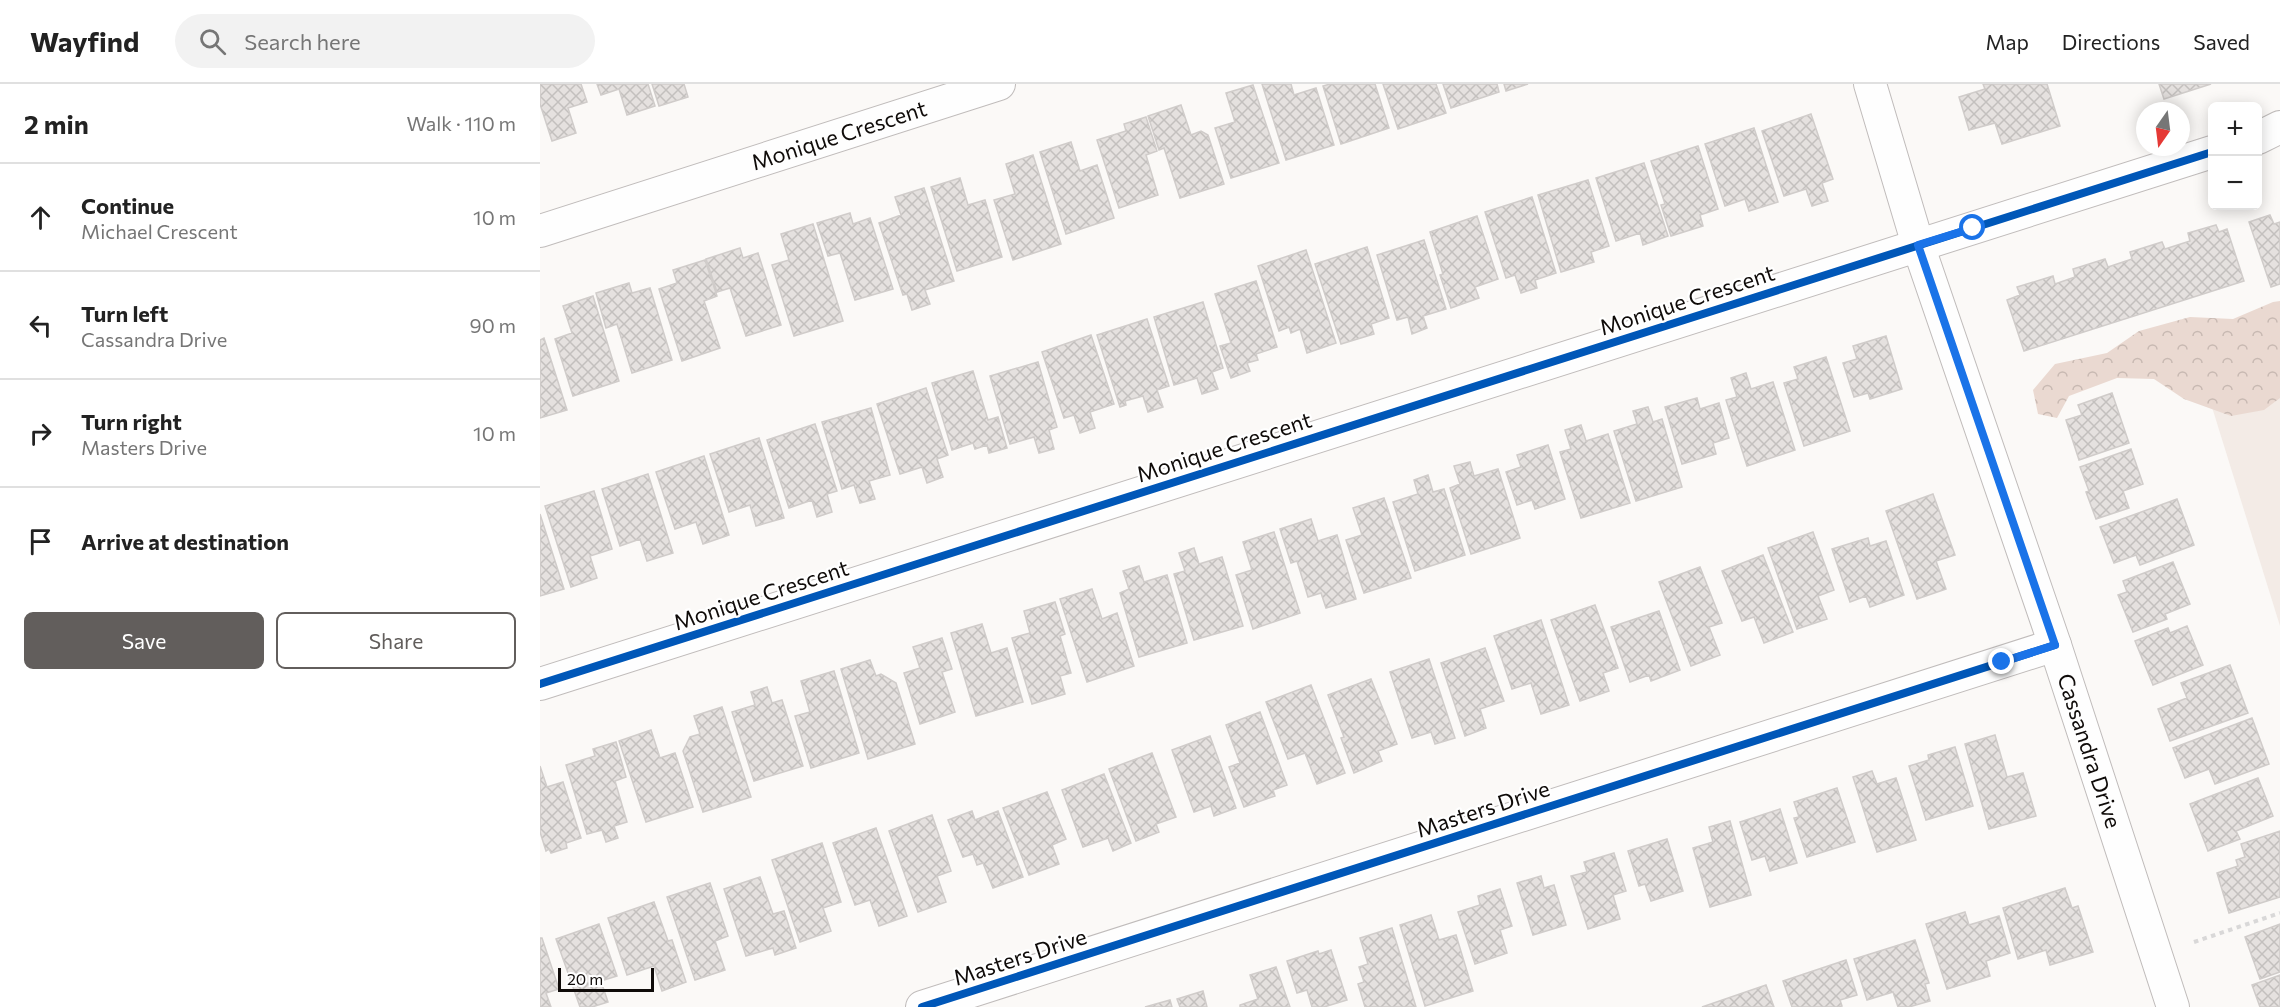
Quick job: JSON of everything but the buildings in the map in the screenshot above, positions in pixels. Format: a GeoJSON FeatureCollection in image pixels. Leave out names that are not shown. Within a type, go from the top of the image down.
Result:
{"type":"FeatureCollection","features":[{"type":"Feature","properties":{"kind":"street","name":"Monique Crescent"},"geometry":{"type":"LineString","coordinates":[[540,231],[999,84]]}},
{"type":"Feature","properties":{"kind":"street","name":"Cassandra Drive"},"geometry":{"type":"LineString","coordinates":[[1870,84],[1918,245],[2055,645],[2163,1005]]}},
{"type":"Feature","properties":{"kind":"street"},"geometry":{"type":"LineString","coordinates":[[2262,136],[2280,126]]}},
{"type":"Feature","properties":{"kind":"street","name":"Monique Crescent"},"geometry":{"type":"LineString","coordinates":[[540,684],[2208,153]]}},
{"type":"Feature","properties":{"kind":"street","name":"Masters Drive"},"geometry":{"type":"LineString","coordinates":[[922,1007],[2055,645]]}},
{"type":"Feature","properties":{"kind":"path"},"geometry":{"type":"LineString","coordinates":[[2194,942],[2280,913]]}},
{"type":"Feature","properties":{"kind":"shaded area"},"geometry":{"type":"Polygon","coordinates":[[[2280,352],[2280,626],[2202,375],[2280,352]]]}},
{"type":"Feature","properties":{"kind":"green space"},"geometry":{"type":"Polygon","coordinates":[[[2280,301],[2280,398],[2264,410],[2231,416],[2184,399],[2154,379],[2117,378],[2069,396],[2057,418],[2038,414],[2033,390],[2055,364],[2107,353],[2139,331],[2190,317],[2233,319],[2280,301]]]}},
{"type":"Feature","properties":{"kind":"cycle path"},"geometry":{"type":"LineString","coordinates":[[540,684],[2208,153]]}},
{"type":"Feature","properties":{"kind":"cycle path"},"geometry":{"type":"LineString","coordinates":[[922,1007],[2055,645]]}},
{"type":"Feature","properties":{"kind":"route"},"geometry":{"type":"LineString","coordinates":[[1973,228],[1918,245],[2055,645],[2002,662]]}}]}
